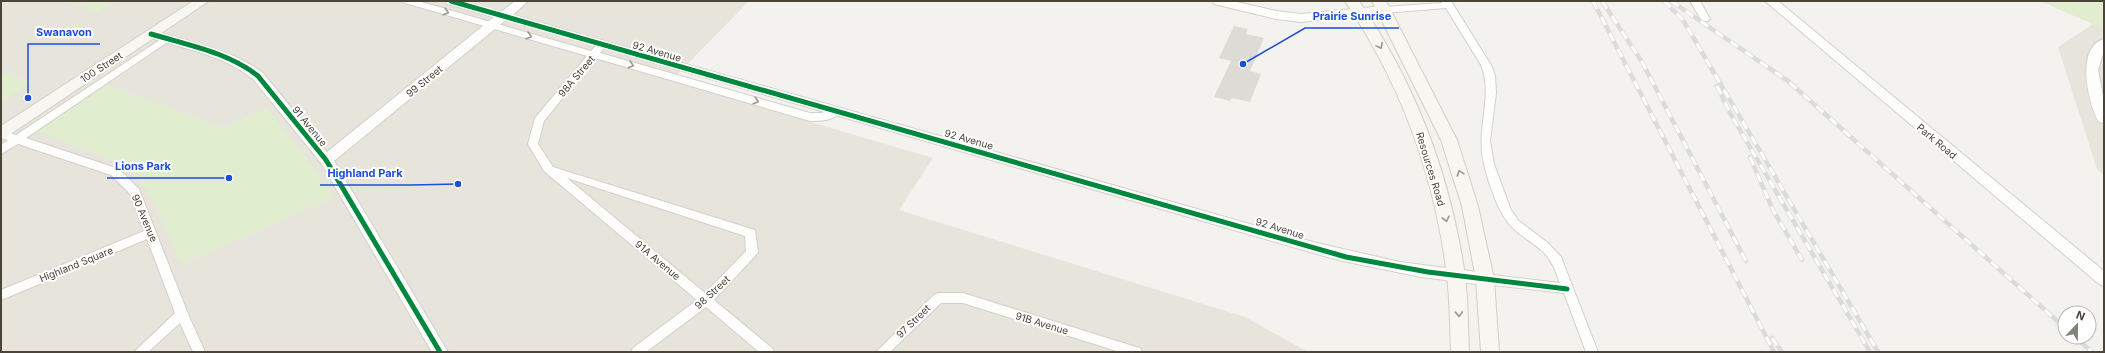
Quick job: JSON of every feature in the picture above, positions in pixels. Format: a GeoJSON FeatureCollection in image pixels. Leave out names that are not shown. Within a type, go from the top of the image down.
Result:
{"type":"FeatureCollection","features":[{"type":"Feature","properties":{"kind":"main road","name":"100 Street"},"geometry":{"type":"LineString","coordinates":[[1,134],[202,1]]}},
{"type":"Feature","properties":{"kind":"main road"},"geometry":{"type":"LineString","coordinates":[[1381,6],[1449,140],[1470,206],[1485,279],[1490,352]]}},
{"type":"Feature","properties":{"kind":"main road","name":"Resources Road"},"geometry":{"type":"LineString","coordinates":[[1356,7],[1369,26],[1410,103],[1429,156],[1446,220],[1456,277],[1460,352]]}},
{"type":"Feature","properties":{"kind":"street","name":"92 Avenue"},"geometry":{"type":"LineString","coordinates":[[408,1],[492,25],[598,50],[836,111],[1346,257],[1380,265],[1456,277],[1485,279]]}},
{"type":"Feature","properties":{"kind":"street","name":"92 Avenue"},"geometry":{"type":"LineString","coordinates":[[451,1],[503,16],[598,50]]}},
{"type":"Feature","properties":{"kind":"street","name":"99 Street"},"geometry":{"type":"LineString","coordinates":[[326,160],[522,1]]}},
{"type":"Feature","properties":{"kind":"street"},"geometry":{"type":"LineString","coordinates":[[1218,1],[1276,15],[1302,18],[1356,7],[1447,3],[1483,60],[1490,75],[1491,93],[1485,141],[1489,164],[1506,211],[1515,224],[1550,252],[1557,260],[1592,352]]}},
{"type":"Feature","properties":{"kind":"street"},"geometry":{"type":"LineString","coordinates":[[1695,1],[1705,19]]}},
{"type":"Feature","properties":{"kind":"street","name":"Park Road"},"geometry":{"type":"LineString","coordinates":[[1771,1],[2104,280]]}},
{"type":"Feature","properties":{"kind":"street","name":"91 Avenue"},"geometry":{"type":"LineString","coordinates":[[151,34],[231,60],[254,72],[326,160],[350,198],[440,352]]}},
{"type":"Feature","properties":{"kind":"street","name":"100 Street"},"geometry":{"type":"LineString","coordinates":[[1,150],[166,39]]}},
{"type":"Feature","properties":{"kind":"street"},"geometry":{"type":"LineString","coordinates":[[2104,42],[2098,48],[2090,73],[2104,119]]}},
{"type":"Feature","properties":{"kind":"street","name":"98A Street"},"geometry":{"type":"LineString","coordinates":[[550,107],[598,50]]}},
{"type":"Feature","properties":{"kind":"street","name":"91A Avenue"},"geometry":{"type":"LineString","coordinates":[[550,107],[539,120],[533,144],[548,168],[768,352]]}},
{"type":"Feature","properties":{"kind":"street","name":"90 Avenue"},"geometry":{"type":"LineString","coordinates":[[1,134],[115,172],[135,192],[182,314],[199,352]]}},
{"type":"Feature","properties":{"kind":"street","name":"98 Street"},"geometry":{"type":"LineString","coordinates":[[548,168],[751,233],[752,252],[706,300],[637,352]]}},
{"type":"Feature","properties":{"kind":"street","name":"Highland Square"},"geometry":{"type":"LineString","coordinates":[[1,295],[152,233]]}},
{"type":"Feature","properties":{"kind":"street"},"geometry":{"type":"LineString","coordinates":[[1485,279],[1567,289]]}},
{"type":"Feature","properties":{"kind":"street","name":"97 Street"},"geometry":{"type":"LineString","coordinates":[[882,352],[938,298],[948,298]]}},
{"type":"Feature","properties":{"kind":"street","name":"91B Avenue"},"geometry":{"type":"LineString","coordinates":[[948,298],[963,298],[1136,352]]}},
{"type":"Feature","properties":{"kind":"street"},"geometry":{"type":"LineString","coordinates":[[140,352],[182,314]]}},
{"type":"Feature","properties":{"kind":"shaded area"},"geometry":{"type":"Polygon","coordinates":[[[1,1],[749,1],[671,81],[933,158],[899,210],[1245,317],[1308,352],[1,352],[1,1]]]}},
{"type":"Feature","properties":{"kind":"shaded area"},"geometry":{"type":"Polygon","coordinates":[[[2104,17],[2104,175],[2097,169],[2058,47],[2104,17]]]}},
{"type":"Feature","properties":{"kind":"green space"},"geometry":{"type":"Polygon","coordinates":[[[62,1],[115,1],[96,13],[62,1]]]}},
{"type":"Feature","properties":{"kind":"green space"},"geometry":{"type":"Polygon","coordinates":[[[2040,1],[2104,1],[2104,29],[2040,1]]]}},
{"type":"Feature","properties":{"kind":"green space"},"geometry":{"type":"Polygon","coordinates":[[[6,73],[32,82],[2,101],[1,76],[6,73]]]}},
{"type":"Feature","properties":{"kind":"green space"},"geometry":{"type":"Polygon","coordinates":[[[106,85],[223,128],[267,108],[316,170],[333,198],[181,264],[151,198],[134,175],[124,165],[39,132],[43,127],[106,85]]]}},
{"type":"Feature","properties":{"kind":"building"},"geometry":{"type":"Polygon","coordinates":[[[1234,26],[1248,29],[1246,34],[1264,38],[1250,71],[1261,74],[1250,102],[1232,98],[1230,101],[1214,97],[1231,61],[1219,58],[1234,26]]]}},
{"type":"Feature","properties":{"kind":"railway"},"geometry":{"type":"LineString","coordinates":[[1593,1],[1774,352]]}},
{"type":"Feature","properties":{"kind":"railway"},"geometry":{"type":"LineString","coordinates":[[1602,1],[1642,62],[1746,261]]}},
{"type":"Feature","properties":{"kind":"railway"},"geometry":{"type":"LineString","coordinates":[[1664,1],[1683,20],[1878,352]]}},
{"type":"Feature","properties":{"kind":"railway"},"geometry":{"type":"LineString","coordinates":[[1671,1],[1788,81],[2057,321]]}},
{"type":"Feature","properties":{"kind":"railway"},"geometry":{"type":"LineString","coordinates":[[1717,86],[1730,113],[1870,352]]}},
{"type":"Feature","properties":{"kind":"railway"},"geometry":{"type":"LineString","coordinates":[[1750,157],[1773,210],[1802,260]]}},
{"type":"Feature","properties":{"kind":"railway"},"geometry":{"type":"LineString","coordinates":[[1772,338],[1782,352]]}},
{"type":"Feature","properties":{"kind":"railway"},"geometry":{"type":"LineString","coordinates":[[2084,345],[2092,352]]}},
{"type":"Feature","properties":{"kind":"cycle path"},"geometry":{"type":"LineString","coordinates":[[451,1],[1346,257],[1428,272],[1567,289]]}},
{"type":"Feature","properties":{"kind":"cycle path"},"geometry":{"type":"LineString","coordinates":[[151,34],[208,51],[237,62],[258,76],[326,160],[350,198],[440,352]]}},
{"type":"Feature","properties":{"kind":"place","name":"Prairie Sunrise"},"geometry":{"type":"Point","coordinates":[1243,64]}},
{"type":"Feature","properties":{"kind":"place","name":"Swanavon"},"geometry":{"type":"Point","coordinates":[28,98]}},
{"type":"Feature","properties":{"kind":"place","name":"Lions Park"},"geometry":{"type":"Point","coordinates":[229,178]}},
{"type":"Feature","properties":{"kind":"place","name":"Highland Park"},"geometry":{"type":"Point","coordinates":[458,184]}}]}
